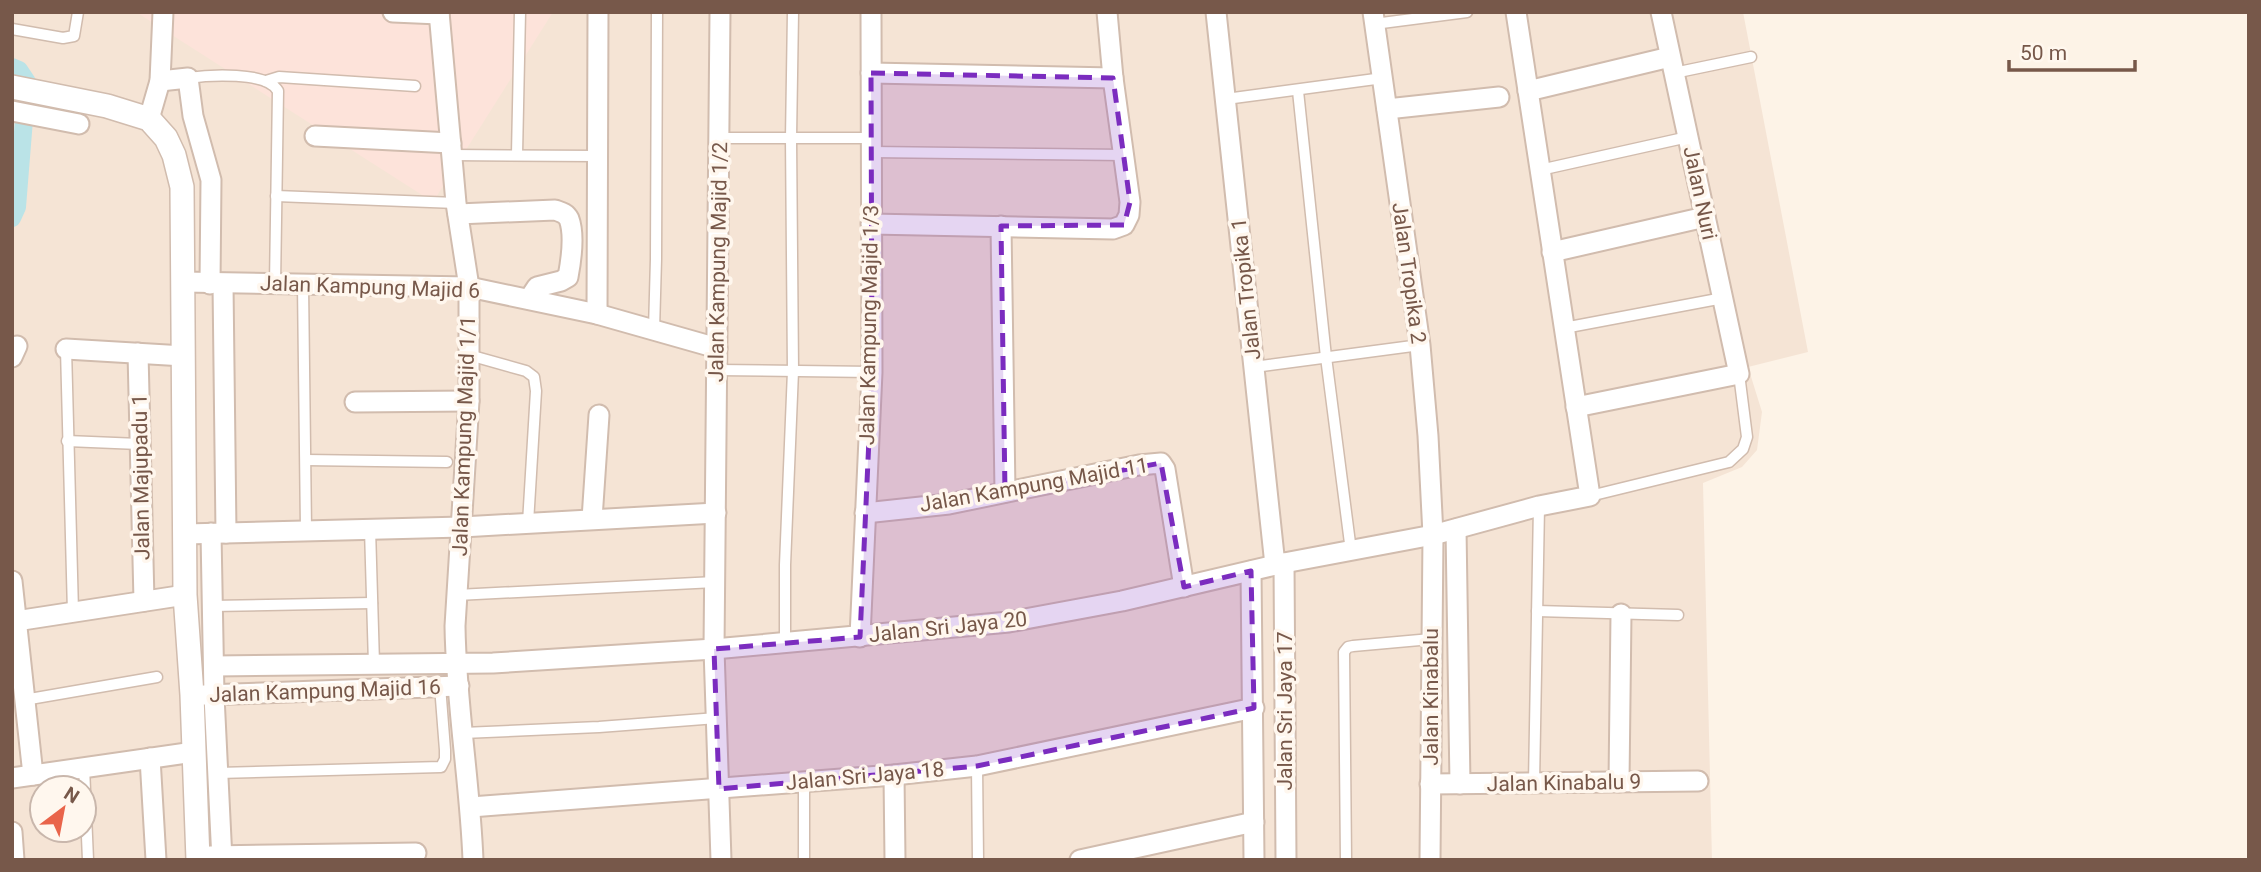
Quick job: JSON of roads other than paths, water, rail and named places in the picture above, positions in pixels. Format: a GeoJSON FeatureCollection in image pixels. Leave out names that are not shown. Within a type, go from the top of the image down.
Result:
{"type":"FeatureCollection","features":[{"type":"Feature","properties":{"kind":"street"},"geometry":{"type":"LineString","coordinates":[[149,120],[160,81],[163,12]]}},
{"type":"Feature","properties":{"kind":"street"},"geometry":{"type":"LineString","coordinates":[[393,12],[439,13]]}},
{"type":"Feature","properties":{"kind":"street"},"geometry":{"type":"LineString","coordinates":[[597,314],[598,12]]}},
{"type":"Feature","properties":{"kind":"street","name":"Jalan Kampung Majid 1/2"},"geometry":{"type":"LineString","coordinates":[[720,12],[715,649],[721,860]]}},
{"type":"Feature","properties":{"kind":"street","name":"Jalan Kampung Majid 1/3"},"geometry":{"type":"LineString","coordinates":[[860,637],[872,372],[870,12]]}},
{"type":"Feature","properties":{"kind":"street"},"geometry":{"type":"LineString","coordinates":[[871,224],[1113,229],[1124,225],[1129,215],[1130,202],[1107,12]]}},
{"type":"Feature","properties":{"kind":"street","name":"Jalan Tropika 1"},"geometry":{"type":"LineString","coordinates":[[1216,12],[1254,367],[1280,564]]}},
{"type":"Feature","properties":{"kind":"street"},"geometry":{"type":"LineString","coordinates":[[1516,12],[1590,496]]}},
{"type":"Feature","properties":{"kind":"street","name":"Jalan Nuri"},"geometry":{"type":"LineString","coordinates":[[1661,12],[1739,374]]}},
{"type":"Feature","properties":{"kind":"street","name":"Jalan Kampung Majid 1/1"},"geometry":{"type":"LineString","coordinates":[[439,13],[457,209],[469,287],[469,401],[456,595],[455,662],[450,686],[463,733],[471,807],[473,860]]}},
{"type":"Feature","properties":{"kind":"street","name":"Jalan Tropika 2"},"geometry":{"type":"LineString","coordinates":[[1374,18],[1420,345],[1433,534]]}},
{"type":"Feature","properties":{"kind":"street"},"geometry":{"type":"LineString","coordinates":[[1528,91],[1672,65]]}},
{"type":"Feature","properties":{"kind":"street"},"geometry":{"type":"LineString","coordinates":[[871,73],[1113,78]]}},
{"type":"Feature","properties":{"kind":"street"},"geometry":{"type":"LineString","coordinates":[[160,81],[188,78],[193,116],[211,180],[216,284],[218,533],[212,606],[214,666],[203,696],[194,752],[198,858],[365,857],[416,853]]}},
{"type":"Feature","properties":{"kind":"street"},"geometry":{"type":"LineString","coordinates":[[21,89],[107,106],[149,120],[166,138],[174,155],[182,187],[186,595],[218,773],[222,858]]}},
{"type":"Feature","properties":{"kind":"street"},"geometry":{"type":"LineString","coordinates":[[1387,109],[1499,97]]}},
{"type":"Feature","properties":{"kind":"street"},"geometry":{"type":"LineString","coordinates":[[20,113],[79,124]]}},
{"type":"Feature","properties":{"kind":"street"},"geometry":{"type":"LineString","coordinates":[[315,136],[452,149]]}},
{"type":"Feature","properties":{"kind":"street"},"geometry":{"type":"LineString","coordinates":[[457,209],[555,210],[564,213],[569,220],[571,239],[568,277],[537,287],[529,299]]}},
{"type":"Feature","properties":{"kind":"street"},"geometry":{"type":"LineString","coordinates":[[1552,252],[1705,217]]}},
{"type":"Feature","properties":{"kind":"street"},"geometry":{"type":"LineString","coordinates":[[1001,226],[1005,492]]}},
{"type":"Feature","properties":{"kind":"street","name":"Jalan Kampung Majid 6"},"geometry":{"type":"LineString","coordinates":[[183,282],[469,287],[597,314],[717,348]]}},
{"type":"Feature","properties":{"kind":"street"},"geometry":{"type":"LineString","coordinates":[[65,349],[184,355]]}},
{"type":"Feature","properties":{"kind":"street","name":"Jalan Majupadu 1"},"geometry":{"type":"LineString","coordinates":[[138,353],[144,601]]}},
{"type":"Feature","properties":{"kind":"street"},"geometry":{"type":"LineString","coordinates":[[1576,407],[1739,374]]}},
{"type":"Feature","properties":{"kind":"street"},"geometry":{"type":"LineString","coordinates":[[355,402],[469,401]]}},
{"type":"Feature","properties":{"kind":"street"},"geometry":{"type":"LineString","coordinates":[[592,519],[599,415]]}},
{"type":"Feature","properties":{"kind":"street","name":"Jalan Kampung Majid 11"},"geometry":{"type":"LineString","coordinates":[[865,513],[949,504],[1139,465],[1161,463],[1165,469],[1184,587]]}},
{"type":"Feature","properties":{"kind":"street","name":"Jalan Sri Jaya 20"},"geometry":{"type":"LineString","coordinates":[[214,666],[494,663],[715,649],[1009,622],[1122,601],[1280,564],[1433,534],[1539,506],[1590,496]]}},
{"type":"Feature","properties":{"kind":"street"},"geometry":{"type":"LineString","coordinates":[[185,534],[462,527],[716,513]]}},
{"type":"Feature","properties":{"kind":"street"},"geometry":{"type":"LineString","coordinates":[[1456,529],[1460,784]]}},
{"type":"Feature","properties":{"kind":"street","name":"Jalan Kinabalu"},"geometry":{"type":"LineString","coordinates":[[1430,860],[1433,534]]}},
{"type":"Feature","properties":{"kind":"street","name":"Jalan Sri Jaya 17"},"geometry":{"type":"LineString","coordinates":[[1280,564],[1286,860]]}},
{"type":"Feature","properties":{"kind":"street","name":"Jalan Sri Jaya 17"},"geometry":{"type":"LineString","coordinates":[[1251,571],[1254,860]]}},
{"type":"Feature","properties":{"kind":"street"},"geometry":{"type":"LineString","coordinates":[[12,582],[33,774]]}},
{"type":"Feature","properties":{"kind":"street"},"geometry":{"type":"LineString","coordinates":[[16,621],[186,595]]}},
{"type":"Feature","properties":{"kind":"street"},"geometry":{"type":"LineString","coordinates":[[1619,782],[1621,614]]}},
{"type":"Feature","properties":{"kind":"street","name":"Jalan Kampung Majid 16"},"geometry":{"type":"LineString","coordinates":[[203,696],[450,686]]}},
{"type":"Feature","properties":{"kind":"street","name":"Jalan Sri Jaya 18"},"geometry":{"type":"LineString","coordinates":[[471,807],[894,775],[977,765],[1254,708]]}},
{"type":"Feature","properties":{"kind":"street"},"geometry":{"type":"LineString","coordinates":[[39,774],[194,752]]}},
{"type":"Feature","properties":{"kind":"street"},"geometry":{"type":"LineString","coordinates":[[150,758],[156,860]]}},
{"type":"Feature","properties":{"kind":"street"},"geometry":{"type":"LineString","coordinates":[[894,775],[895,860]]}},
{"type":"Feature","properties":{"kind":"street","name":"Jalan Kinabalu 9"},"geometry":{"type":"LineString","coordinates":[[1430,784],[1698,782]]}},
{"type":"Feature","properties":{"kind":"street"},"geometry":{"type":"LineString","coordinates":[[1080,860],[1153,852],[1254,822]]}},
{"type":"Feature","properties":{"kind":"lane"},"geometry":{"type":"LineString","coordinates":[[12,29],[63,38],[74,36],[78,12]]}},
{"type":"Feature","properties":{"kind":"lane"},"geometry":{"type":"LineString","coordinates":[[517,154],[520,12]]}},
{"type":"Feature","properties":{"kind":"lane"},"geometry":{"type":"LineString","coordinates":[[654,330],[657,12]]}},
{"type":"Feature","properties":{"kind":"lane"},"geometry":{"type":"LineString","coordinates":[[785,642],[785,565],[793,372],[793,12]]}},
{"type":"Feature","properties":{"kind":"lane"},"geometry":{"type":"LineString","coordinates":[[1374,18],[1467,12]]}},
{"type":"Feature","properties":{"kind":"lane"},"geometry":{"type":"LineString","coordinates":[[1672,65],[1751,57]]}},
{"type":"Feature","properties":{"kind":"lane"},"geometry":{"type":"LineString","coordinates":[[188,78],[239,76],[266,80],[279,77],[415,86]]}},
{"type":"Feature","properties":{"kind":"lane"},"geometry":{"type":"LineString","coordinates":[[1226,99],[1383,78]]}},
{"type":"Feature","properties":{"kind":"lane"},"geometry":{"type":"LineString","coordinates":[[266,80],[275,86],[278,99],[275,284]]}},
{"type":"Feature","properties":{"kind":"lane"},"geometry":{"type":"LineString","coordinates":[[1298,91],[1326,357],[1351,551]]}},
{"type":"Feature","properties":{"kind":"lane"},"geometry":{"type":"LineString","coordinates":[[1540,170],[1688,137]]}},
{"type":"Feature","properties":{"kind":"lane"},"geometry":{"type":"LineString","coordinates":[[719,138],[791,138],[871,145],[1124,155]]}},
{"type":"Feature","properties":{"kind":"lane"},"geometry":{"type":"LineString","coordinates":[[452,149],[596,156]]}},
{"type":"Feature","properties":{"kind":"lane"},"geometry":{"type":"LineString","coordinates":[[276,196],[457,209]]}},
{"type":"Feature","properties":{"kind":"lane"},"geometry":{"type":"LineString","coordinates":[[303,285],[306,530]]}},
{"type":"Feature","properties":{"kind":"lane"},"geometry":{"type":"LineString","coordinates":[[1564,328],[1723,299]]}},
{"type":"Feature","properties":{"kind":"lane"},"geometry":{"type":"LineString","coordinates":[[1254,367],[1420,345]]}},
{"type":"Feature","properties":{"kind":"lane"},"geometry":{"type":"LineString","coordinates":[[65,349],[73,612]]}},
{"type":"Feature","properties":{"kind":"lane"},"geometry":{"type":"LineString","coordinates":[[469,355],[526,371],[534,377],[536,391],[528,523]]}},
{"type":"Feature","properties":{"kind":"lane"},"geometry":{"type":"LineString","coordinates":[[717,370],[872,372]]}},
{"type":"Feature","properties":{"kind":"lane"},"geometry":{"type":"LineString","coordinates":[[1590,496],[1729,462],[1743,449],[1747,437],[1739,374]]}},
{"type":"Feature","properties":{"kind":"lane"},"geometry":{"type":"LineString","coordinates":[[67,442],[139,444]]}},
{"type":"Feature","properties":{"kind":"lane"},"geometry":{"type":"LineString","coordinates":[[306,460],[447,462]]}},
{"type":"Feature","properties":{"kind":"lane"},"geometry":{"type":"LineString","coordinates":[[1534,783],[1539,506]]}},
{"type":"Feature","properties":{"kind":"lane"},"geometry":{"type":"LineString","coordinates":[[370,529],[374,664]]}},
{"type":"Feature","properties":{"kind":"lane"},"geometry":{"type":"LineString","coordinates":[[456,595],[715,582]]}},
{"type":"Feature","properties":{"kind":"lane"},"geometry":{"type":"LineString","coordinates":[[212,606],[372,603]]}},
{"type":"Feature","properties":{"kind":"lane"},"geometry":{"type":"LineString","coordinates":[[1537,611],[1678,615]]}},
{"type":"Feature","properties":{"kind":"lane"},"geometry":{"type":"LineString","coordinates":[[1346,860],[1344,652],[1353,646],[1431,639]]}},
{"type":"Feature","properties":{"kind":"lane"},"geometry":{"type":"LineString","coordinates":[[24,700],[157,677]]}},
{"type":"Feature","properties":{"kind":"lane"},"geometry":{"type":"LineString","coordinates":[[218,773],[441,767],[445,759],[450,686]]}},
{"type":"Feature","properties":{"kind":"lane"},"geometry":{"type":"LineString","coordinates":[[463,733],[717,718]]}},
{"type":"Feature","properties":{"kind":"lane"},"geometry":{"type":"LineString","coordinates":[[977,765],[978,860]]}},
{"type":"Feature","properties":{"kind":"lane"},"geometry":{"type":"LineString","coordinates":[[84,767],[88,860]]}},
{"type":"Feature","properties":{"kind":"lane"},"geometry":{"type":"LineString","coordinates":[[804,782],[804,860]]}},
{"type":"Feature","properties":{"kind":"waterway"},"geometry":{"type":"LineString","coordinates":[[12,67],[19,70],[27,82],[17,207],[12,218]]}}]}
